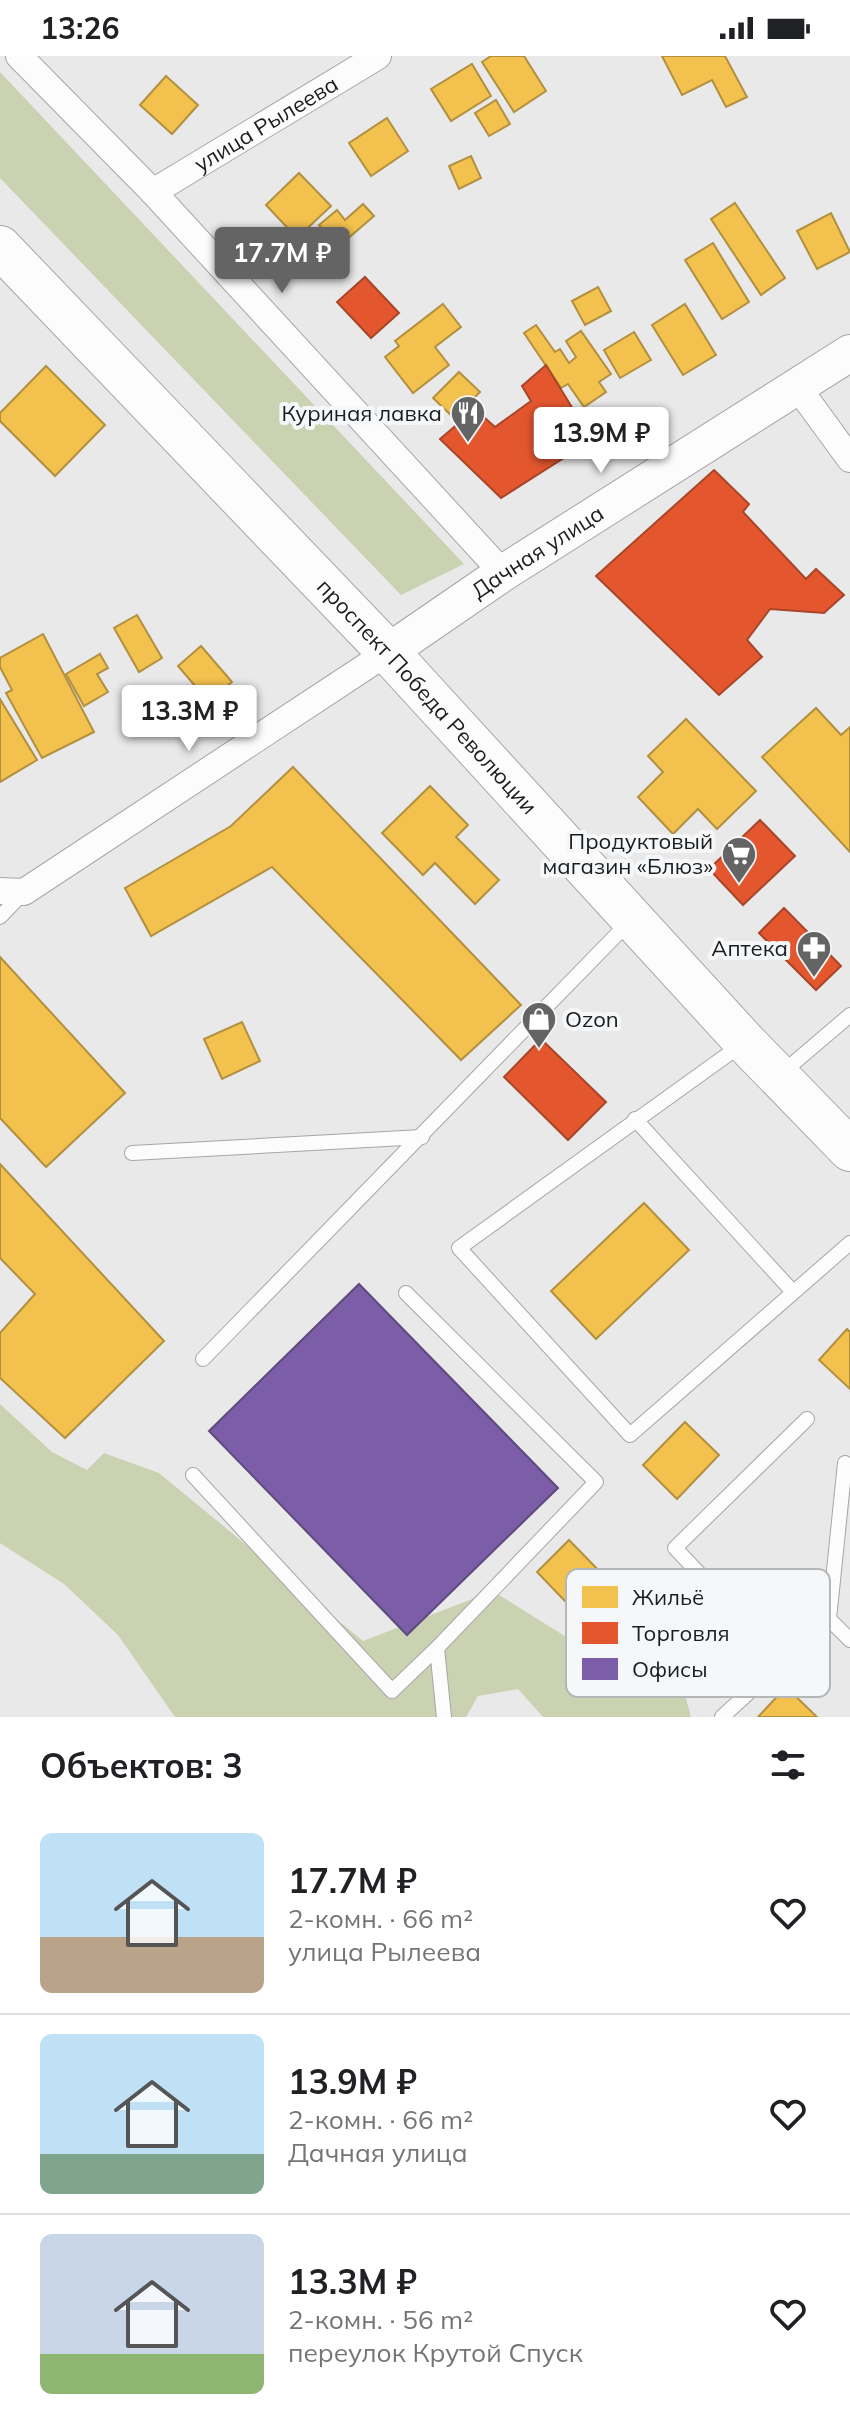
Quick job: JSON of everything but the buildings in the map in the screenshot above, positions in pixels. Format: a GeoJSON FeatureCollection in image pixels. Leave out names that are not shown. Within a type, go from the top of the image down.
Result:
{"type":"FeatureCollection","features":[{"type":"Feature","properties":{"kind":"main road","name":"проспект Победа Революции"},"geometry":{"type":"LineString","coordinates":[[0,247],[388,652],[745,1042],[850,1150]]}},
{"type":"Feature","properties":{"kind":"street"},"geometry":{"type":"LineString","coordinates":[[19,56],[153,192],[503,573]]}},
{"type":"Feature","properties":{"kind":"street","name":"улица Рылеева"},"geometry":{"type":"LineString","coordinates":[[153,192],[378,56]]}},
{"type":"Feature","properties":{"kind":"street","name":"Дачная улица"},"geometry":{"type":"LineString","coordinates":[[388,652],[503,573],[850,353]]}},
{"type":"Feature","properties":{"kind":"street"},"geometry":{"type":"LineString","coordinates":[[796,385],[850,459]]}},
{"type":"Feature","properties":{"kind":"street"},"geometry":{"type":"LineString","coordinates":[[12,891],[388,652]]}},
{"type":"Feature","properties":{"kind":"lane"},"geometry":{"type":"LineString","coordinates":[[0,917],[12,891]]}},
{"type":"Feature","properties":{"kind":"lane"},"geometry":{"type":"LineString","coordinates":[[203,1359],[632,919]]}},
{"type":"Feature","properties":{"kind":"lane"},"geometry":{"type":"LineString","coordinates":[[778,1076],[850,1015]]}},
{"type":"Feature","properties":{"kind":"lane"},"geometry":{"type":"LineString","coordinates":[[745,1042],[459,1248],[630,1435],[850,1243]]}},
{"type":"Feature","properties":{"kind":"lane"},"geometry":{"type":"LineString","coordinates":[[635,1119],[793,1292]]}},
{"type":"Feature","properties":{"kind":"lane"},"geometry":{"type":"LineString","coordinates":[[132,1153],[422,1137]]}},
{"type":"Feature","properties":{"kind":"lane"},"geometry":{"type":"LineString","coordinates":[[193,1475],[392,1691],[596,1482],[406,1293]]}},
{"type":"Feature","properties":{"kind":"lane"},"geometry":{"type":"LineString","coordinates":[[695,1569],[675,1548],[807,1419]]}},
{"type":"Feature","properties":{"kind":"lane"},"geometry":{"type":"LineString","coordinates":[[830,1609],[845,1463]]}},
{"type":"Feature","properties":{"kind":"lane"},"geometry":{"type":"LineString","coordinates":[[830,1620],[850,1640]]}},
{"type":"Feature","properties":{"kind":"lane"},"geometry":{"type":"LineString","coordinates":[[437,1648],[444,1717]]}},
{"type":"Feature","properties":{"kind":"lane"},"geometry":{"type":"LineString","coordinates":[[722,1717],[743,1697]]}},
{"type":"Feature","properties":{"kind":"green space"},"geometry":{"type":"Polygon","coordinates":[[[0,72],[464,564],[401,595],[0,178],[0,72]]]}},
{"type":"Feature","properties":{"kind":"green space"},"geometry":{"type":"Polygon","coordinates":[[[0,1404],[52,1452],[87,1470],[104,1453],[159,1473],[363,1641],[493,1591],[566,1637],[566,1697],[686,1697],[691,1717],[543,1717],[518,1689],[478,1696],[466,1717],[175,1717],[118,1635],[64,1584],[0,1543],[0,1404]]]}},
{"type":"Feature","properties":{"kind":"place","name":"Куриная лавка"},"geometry":{"type":"Point","coordinates":[468,444]}},
{"type":"Feature","properties":{"kind":"place","name":"Продуктовый магазин «Блюз»"},"geometry":{"type":"Point","coordinates":[739,885]}},
{"type":"Feature","properties":{"kind":"place","name":"Аптека"},"geometry":{"type":"Point","coordinates":[814,979]}},
{"type":"Feature","properties":{"kind":"place","name":"Ozon"},"geometry":{"type":"Point","coordinates":[539,1050]}}]}
